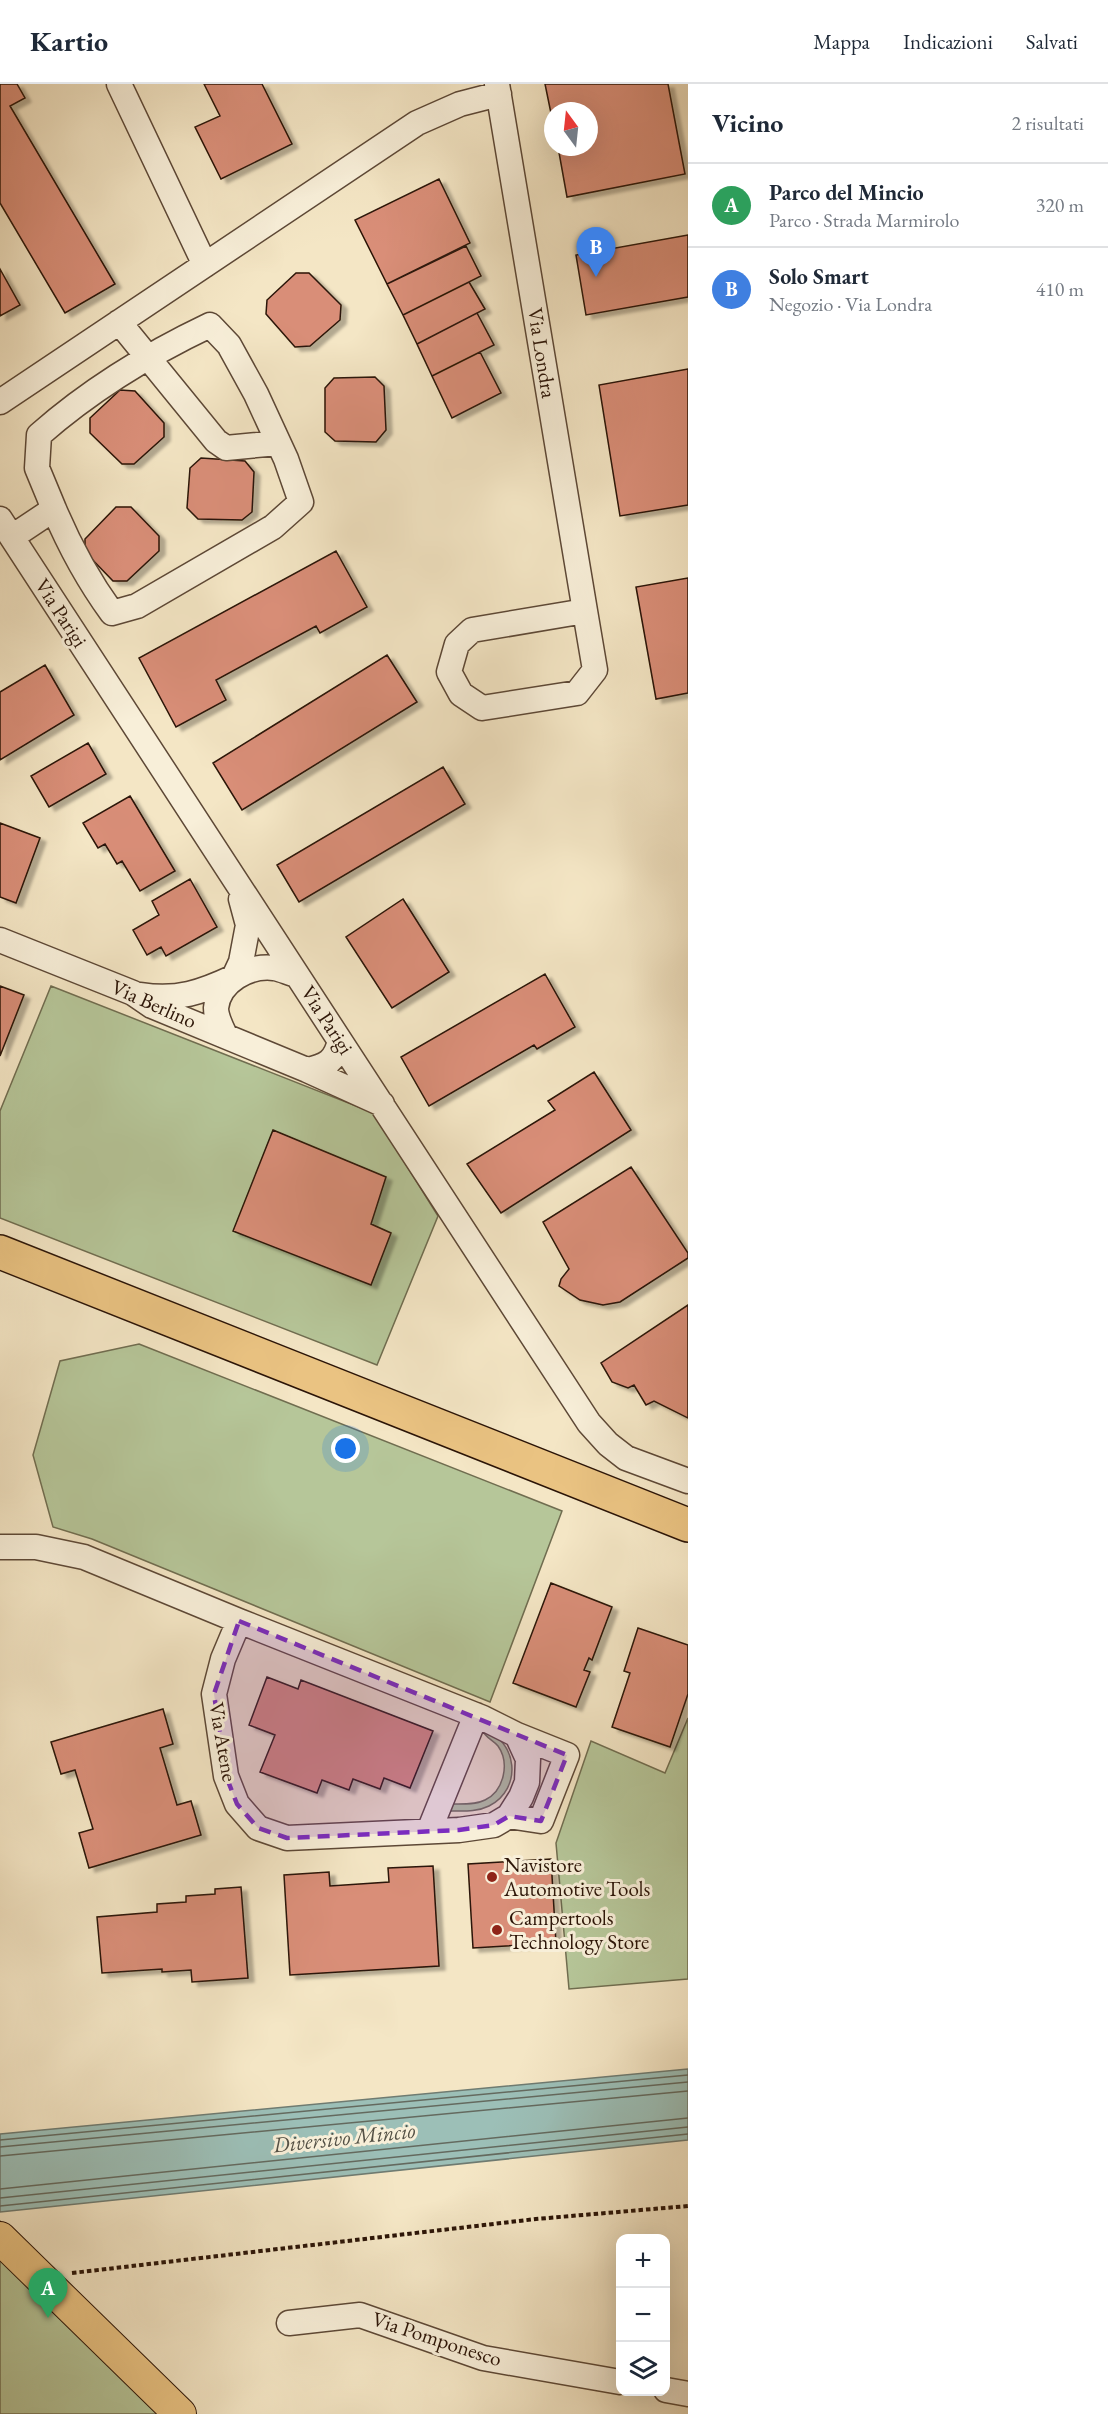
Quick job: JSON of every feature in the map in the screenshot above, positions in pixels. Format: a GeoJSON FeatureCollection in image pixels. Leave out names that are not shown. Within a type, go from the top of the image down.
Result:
{"type":"FeatureCollection","features":[{"type":"Feature","properties":{"kind":"highway"},"geometry":{"type":"LineString","coordinates":[[0,1252],[688,1525]]}},
{"type":"Feature","properties":{"kind":"main road"},"geometry":{"type":"LineString","coordinates":[[7,2244],[180,2414]]}},
{"type":"Feature","properties":{"kind":"street"},"geometry":{"type":"LineString","coordinates":[[120,84],[205,265]]}},
{"type":"Feature","properties":{"kind":"street","name":"Via Londra"},"geometry":{"type":"LineString","coordinates":[[0,402],[417,123],[498,89],[595,670],[577,693],[482,708],[461,694],[449,672],[457,644],[472,630],[585,611]]}},
{"type":"Feature","properties":{"kind":"street"},"geometry":{"type":"LineString","coordinates":[[119,322],[216,441],[226,448],[278,443]]}},
{"type":"Feature","properties":{"kind":"street"},"geometry":{"type":"LineString","coordinates":[[210,326],[230,345],[278,443],[301,502],[273,527],[137,606],[112,613],[91,585],[69,547],[37,468],[39,435],[71,407],[147,358],[162,348],[210,326]]}},
{"type":"Feature","properties":{"kind":"street"},"geometry":{"type":"LineString","coordinates":[[6,528],[54,509]]}},
{"type":"Feature","properties":{"kind":"street","name":"Via Parigi"},"geometry":{"type":"LineString","coordinates":[[6,528],[589,1422],[608,1444],[626,1458],[688,1481]]}},
{"type":"Feature","properties":{"kind":"street"},"geometry":{"type":"LineString","coordinates":[[225,1035],[216,1007],[222,992],[234,977],[241,962],[248,925],[237,885]]}},
{"type":"Feature","properties":{"kind":"street","name":"Via Berlino"},"geometry":{"type":"LineString","coordinates":[[0,940],[133,993],[152,1006],[225,1035],[382,1104]]}},
{"type":"Feature","properties":{"kind":"street"},"geometry":{"type":"LineString","coordinates":[[133,993],[159,998],[184,996],[258,968],[275,968],[297,975]]}},
{"type":"Feature","properties":{"kind":"street"},"geometry":{"type":"LineString","coordinates":[[307,1070],[324,1066],[332,1060],[340,1041]]}},
{"type":"Feature","properties":{"kind":"street","name":"Via Atene"},"geometry":{"type":"LineString","coordinates":[[0,1547],[36,1547],[84,1557],[239,1622],[476,1715],[517,1735],[567,1755],[541,1821],[509,1816],[494,1825],[429,1831],[287,1838],[258,1828],[237,1804],[226,1776],[214,1694],[223,1659],[239,1622]]}},
{"type":"Feature","properties":{"kind":"street"},"geometry":{"type":"LineString","coordinates":[[429,1831],[476,1715]]}},
{"type":"Feature","properties":{"kind":"street"},"geometry":{"type":"LineString","coordinates":[[509,1816],[528,1782],[528,1759],[517,1735]]}},
{"type":"Feature","properties":{"kind":"street","name":"Via Pomponesco"},"geometry":{"type":"LineString","coordinates":[[289,2323],[360,2315],[483,2358],[616,2381]]}},
{"type":"Feature","properties":{"kind":"street"},"geometry":{"type":"LineString","coordinates":[[670,2391],[688,2394]]}},
{"type":"Feature","properties":{"kind":"path"},"geometry":{"type":"LineString","coordinates":[[42,2277],[536,2219],[688,2206]]}},
{"type":"Feature","properties":{"kind":"highlighted area"},"geometry":{"type":"Polygon","coordinates":[[[239,1621],[567,1755],[541,1821],[509,1816],[494,1825],[459,1830],[287,1838],[258,1828],[237,1804],[226,1776],[214,1694],[239,1621]]]}},
{"type":"Feature","properties":{"kind":"green space"},"geometry":{"type":"Polygon","coordinates":[[[51,986],[374,1113],[438,1216],[377,1365],[0,1218],[0,1111],[51,986]]]}},
{"type":"Feature","properties":{"kind":"green space"},"geometry":{"type":"Polygon","coordinates":[[[139,1344],[562,1511],[490,1702],[92,1539],[53,1527],[33,1455],[60,1361],[139,1344]]]}},
{"type":"Feature","properties":{"kind":"green space"},"geometry":{"type":"Polygon","coordinates":[[[688,1718],[688,1979],[569,1989],[556,1843],[591,1741],[665,1773],[688,1718]]]}},
{"type":"Feature","properties":{"kind":"green space"},"geometry":{"type":"Polygon","coordinates":[[[482,1729],[503,1743],[509,1754],[512,1765],[507,1788],[500,1798],[489,1806],[470,1811],[451,1811],[451,1804],[485,1800],[492,1796],[501,1783],[504,1768],[502,1753],[482,1729]]]}},
{"type":"Feature","properties":{"kind":"green space"},"geometry":{"type":"Polygon","coordinates":[[[0,2221],[191,2414],[0,2414],[0,2221]]]}},
{"type":"Feature","properties":{"kind":"water","name":"Diversivo Mincio"},"geometry":{"type":"Polygon","coordinates":[[[688,2069],[688,2140],[0,2212],[0,2134],[688,2069]]]}},
{"type":"Feature","properties":{"kind":"building"},"geometry":{"type":"Polygon","coordinates":[[[0,84],[17,84],[25,98],[10,106],[115,284],[65,313],[0,203],[0,84]]]}},
{"type":"Feature","properties":{"kind":"building"},"geometry":{"type":"Polygon","coordinates":[[[204,84],[262,84],[292,144],[221,179],[195,127],[220,116],[204,84]]]}},
{"type":"Feature","properties":{"kind":"building"},"geometry":{"type":"Polygon","coordinates":[[[545,84],[668,84],[685,174],[567,197],[560,156],[598,156],[598,102],[549,102],[545,84]]]}},
{"type":"Feature","properties":{"kind":"building"},"geometry":{"type":"Polygon","coordinates":[[[439,179],[470,243],[387,284],[355,220],[439,179]]]}},
{"type":"Feature","properties":{"kind":"building"},"geometry":{"type":"Polygon","coordinates":[[[688,235],[688,297],[586,315],[576,255],[688,235]]]}},
{"type":"Feature","properties":{"kind":"building"},"geometry":{"type":"Polygon","coordinates":[[[466,246],[481,276],[403,315],[387,284],[466,246]]]}},
{"type":"Feature","properties":{"kind":"building"},"geometry":{"type":"Polygon","coordinates":[[[0,269],[20,305],[0,316],[0,269]]]}},
{"type":"Feature","properties":{"kind":"building"},"geometry":{"type":"Polygon","coordinates":[[[296,273],[309,273],[341,305],[340,320],[310,346],[295,347],[266,314],[267,300],[296,273]]]}},
{"type":"Feature","properties":{"kind":"building"},"geometry":{"type":"Polygon","coordinates":[[[469,282],[485,309],[417,344],[403,315],[469,282]]]}},
{"type":"Feature","properties":{"kind":"building"},"geometry":{"type":"Polygon","coordinates":[[[477,313],[494,345],[432,376],[417,344],[477,313]]]}},
{"type":"Feature","properties":{"kind":"building"},"geometry":{"type":"Polygon","coordinates":[[[480,352],[501,393],[452,418],[432,376],[480,352]]]}},
{"type":"Feature","properties":{"kind":"building"},"geometry":{"type":"Polygon","coordinates":[[[688,369],[688,505],[620,516],[599,385],[688,369]]]}},
{"type":"Feature","properties":{"kind":"building"},"geometry":{"type":"Polygon","coordinates":[[[375,377],[384,386],[386,430],[376,442],[335,441],[325,432],[325,388],[334,378],[375,377]]]}},
{"type":"Feature","properties":{"kind":"building"},"geometry":{"type":"Polygon","coordinates":[[[120,390],[135,391],[164,423],[164,437],[134,464],[122,464],[90,433],[90,418],[120,390]]]}},
{"type":"Feature","properties":{"kind":"building"},"geometry":{"type":"Polygon","coordinates":[[[201,458],[245,461],[254,472],[252,512],[242,520],[198,519],[187,508],[190,468],[201,458]]]}},
{"type":"Feature","properties":{"kind":"building"},"geometry":{"type":"Polygon","coordinates":[[[116,507],[131,507],[159,536],[159,551],[127,581],[113,581],[85,552],[85,539],[116,507]]]}},
{"type":"Feature","properties":{"kind":"building"},"geometry":{"type":"Polygon","coordinates":[[[336,551],[367,607],[320,633],[316,626],[216,680],[226,700],[176,727],[139,658],[336,551]]]}},
{"type":"Feature","properties":{"kind":"building"},"geometry":{"type":"Polygon","coordinates":[[[688,578],[688,693],[656,699],[636,587],[688,578]]]}},
{"type":"Feature","properties":{"kind":"building"},"geometry":{"type":"Polygon","coordinates":[[[387,655],[417,702],[242,810],[213,763],[387,655]]]}},
{"type":"Feature","properties":{"kind":"building"},"geometry":{"type":"Polygon","coordinates":[[[45,665],[74,715],[0,760],[0,692],[45,665]]]}},
{"type":"Feature","properties":{"kind":"building"},"geometry":{"type":"Polygon","coordinates":[[[88,743],[106,774],[49,807],[31,776],[88,743]]]}},
{"type":"Feature","properties":{"kind":"building"},"geometry":{"type":"Polygon","coordinates":[[[443,767],[465,804],[299,902],[277,865],[443,767]]]}},
{"type":"Feature","properties":{"kind":"building"},"geometry":{"type":"Polygon","coordinates":[[[130,796],[175,871],[140,891],[122,861],[117,864],[105,844],[98,848],[83,823],[130,796]]]}},
{"type":"Feature","properties":{"kind":"building"},"geometry":{"type":"Polygon","coordinates":[[[0,823],[40,838],[16,903],[0,897],[0,823]]]}},
{"type":"Feature","properties":{"kind":"building"},"geometry":{"type":"Polygon","coordinates":[[[190,879],[217,927],[166,956],[161,947],[147,955],[133,930],[159,915],[152,901],[190,879]]]}},
{"type":"Feature","properties":{"kind":"building"},"geometry":{"type":"Polygon","coordinates":[[[403,899],[449,972],[392,1008],[346,937],[403,899]]]}},
{"type":"Feature","properties":{"kind":"building"},"geometry":{"type":"Polygon","coordinates":[[[545,974],[575,1027],[537,1049],[534,1045],[429,1106],[401,1057],[545,974]]]}},
{"type":"Feature","properties":{"kind":"building"},"geometry":{"type":"Polygon","coordinates":[[[0,986],[24,995],[0,1056],[0,986]]]}},
{"type":"Feature","properties":{"kind":"building"},"geometry":{"type":"Polygon","coordinates":[[[594,1072],[631,1130],[501,1213],[467,1164],[555,1110],[548,1101],[594,1072]]]}},
{"type":"Feature","properties":{"kind":"building"},"geometry":{"type":"Polygon","coordinates":[[[273,1130],[386,1177],[371,1224],[391,1233],[371,1285],[233,1231],[273,1130]]]}},
{"type":"Feature","properties":{"kind":"building"},"geometry":{"type":"Polygon","coordinates":[[[631,1167],[688,1253],[688,1258],[620,1302],[603,1305],[580,1300],[559,1286],[561,1279],[569,1269],[543,1222],[631,1167]]]}},
{"type":"Feature","properties":{"kind":"building"},"geometry":{"type":"Polygon","coordinates":[[[688,1305],[688,1418],[654,1401],[646,1405],[634,1385],[628,1388],[612,1382],[601,1363],[688,1305]]]}},
{"type":"Feature","properties":{"kind":"building"},"geometry":{"type":"Polygon","coordinates":[[[551,1583],[612,1607],[592,1660],[589,1658],[584,1670],[590,1672],[576,1707],[513,1683],[551,1583]]]}},
{"type":"Feature","properties":{"kind":"building"},"geometry":{"type":"Polygon","coordinates":[[[638,1628],[688,1645],[688,1694],[670,1747],[612,1727],[630,1673],[624,1671],[638,1628]]]}},
{"type":"Feature","properties":{"kind":"building"},"geometry":{"type":"Polygon","coordinates":[[[267,1677],[298,1689],[301,1680],[433,1731],[410,1788],[384,1778],[380,1789],[353,1779],[349,1790],[322,1780],[317,1793],[260,1772],[275,1735],[249,1725],[267,1677]]]}},
{"type":"Feature","properties":{"kind":"building"},"geometry":{"type":"Polygon","coordinates":[[[163,1709],[173,1744],[160,1748],[177,1805],[191,1801],[201,1835],[89,1868],[79,1833],[93,1829],[75,1770],[61,1774],[51,1742],[163,1709]]]}},
{"type":"Feature","properties":{"kind":"building"},"geometry":{"type":"Polygon","coordinates":[[[551,1859],[556,1943],[473,1948],[468,1864],[551,1859]]]}},
{"type":"Feature","properties":{"kind":"building"},"geometry":{"type":"Polygon","coordinates":[[[433,1866],[439,1966],[290,1975],[284,1875],[329,1872],[330,1886],[389,1882],[388,1868],[433,1866]]]}},
{"type":"Feature","properties":{"kind":"building"},"geometry":{"type":"Polygon","coordinates":[[[241,1887],[248,1978],[192,1982],[191,1970],[162,1972],[162,1969],[102,1973],[97,1917],[157,1912],[157,1904],[186,1902],[186,1896],[215,1894],[215,1889],[241,1887]]]}},
{"type":"Feature","properties":{"kind":"place","name":"Solo Smart"},"geometry":{"type":"Point","coordinates":[596,277]}},
{"type":"Feature","properties":{"kind":"place","name":"Navistore Automotive Tools"},"geometry":{"type":"Point","coordinates":[492,1877]}},
{"type":"Feature","properties":{"kind":"place","name":"Campertools Technology Store"},"geometry":{"type":"Point","coordinates":[497,1930]}},
{"type":"Feature","properties":{"kind":"place","name":"Parco del Mincio"},"geometry":{"type":"Point","coordinates":[48,2318]}}]}
